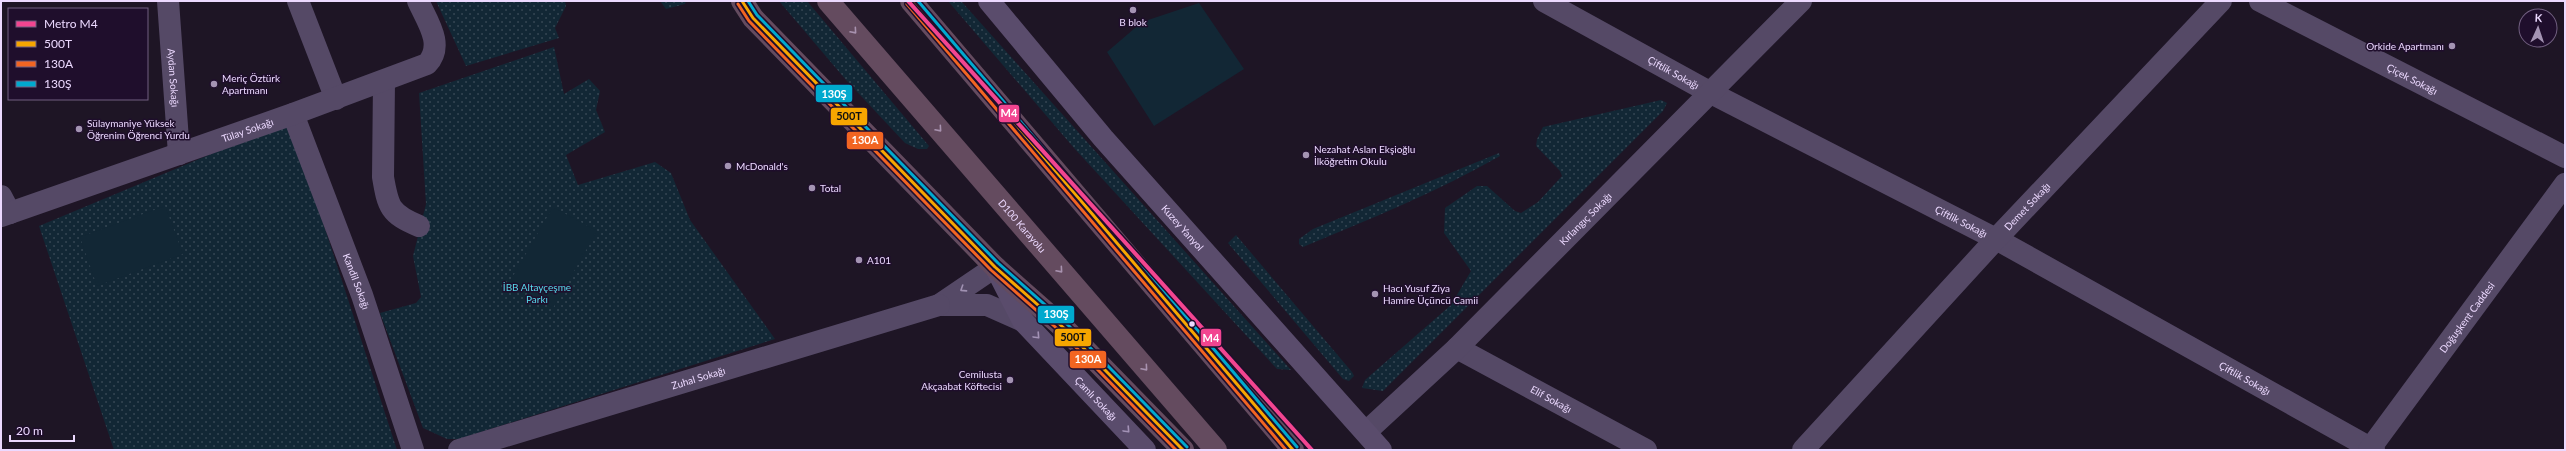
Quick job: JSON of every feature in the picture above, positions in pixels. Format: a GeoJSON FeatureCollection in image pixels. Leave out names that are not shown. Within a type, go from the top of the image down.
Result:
{"type":"FeatureCollection","features":[{"type":"Feature","properties":{"kind":"highway"},"geometry":{"type":"LineString","coordinates":[[742,1],[753,18],[995,267],[1065,329],[1183,450]]}},
{"type":"Feature","properties":{"kind":"highway","name":"D100 Karayolu"},"geometry":{"type":"LineString","coordinates":[[828,1],[1216,450]]}},
{"type":"Feature","properties":{"kind":"highway"},"geometry":{"type":"LineString","coordinates":[[911,1],[1293,450]]}},
{"type":"Feature","properties":{"kind":"main road","name":"Kuzey Yanyol"},"geometry":{"type":"LineString","coordinates":[[989,1],[1103,138],[1332,398],[1366,432],[1381,450]]}},
{"type":"Feature","properties":{"kind":"main road","name":"Çamlı Sokağı"},"geometry":{"type":"LineString","coordinates":[[995,267],[1023,321],[1145,450]]}},
{"type":"Feature","properties":{"kind":"street","name":"Aydan Sokağı"},"geometry":{"type":"LineString","coordinates":[[168,1],[179,154]]}},
{"type":"Feature","properties":{"kind":"street"},"geometry":{"type":"LineString","coordinates":[[298,1],[336,98]]}},
{"type":"Feature","properties":{"kind":"street","name":"Tülay Sokağı"},"geometry":{"type":"LineString","coordinates":[[4,208],[179,154],[384,81],[427,64],[434,55],[436,42],[418,1]]}},
{"type":"Feature","properties":{"kind":"street","name":"Çiftlik Sokağı"},"geometry":{"type":"LineString","coordinates":[[1544,1],[1711,93],[1996,239],[2138,320],[2371,449]]}},
{"type":"Feature","properties":{"kind":"street","name":"Kırlangıç Sokağı"},"geometry":{"type":"LineString","coordinates":[[1366,432],[1457,348],[1711,93],[1800,1]]}},
{"type":"Feature","properties":{"kind":"street","name":"Demet Sokağı"},"geometry":{"type":"LineString","coordinates":[[1803,450],[1996,239],[2221,1]]}},
{"type":"Feature","properties":{"kind":"street","name":"Çiçek Sokağı"},"geometry":{"type":"LineString","coordinates":[[2260,1],[2565,157]]}},
{"type":"Feature","properties":{"kind":"street"},"geometry":{"type":"LineString","coordinates":[[384,81],[383,177],[386,191],[391,208],[399,218],[419,226]]}},
{"type":"Feature","properties":{"kind":"street","name":"Kandil Sokağı"},"geometry":{"type":"LineString","coordinates":[[293,114],[362,295],[413,450]]}},
{"type":"Feature","properties":{"kind":"street","name":"Doğuşkent Caddesi"},"geometry":{"type":"LineString","coordinates":[[2371,449],[2565,184]]}},
{"type":"Feature","properties":{"kind":"street","name":"Zuhal Sokağı"},"geometry":{"type":"LineString","coordinates":[[459,450],[938,304],[995,267]]}},
{"type":"Feature","properties":{"kind":"street","name":"Zuhal Sokağı"},"geometry":{"type":"LineString","coordinates":[[938,304],[987,305],[1023,321]]}},
{"type":"Feature","properties":{"kind":"street","name":"Elif Sokağı"},"geometry":{"type":"LineString","coordinates":[[1457,348],[1646,450]]}},
{"type":"Feature","properties":{"kind":"green space"},"geometry":{"type":"Polygon","coordinates":[[[436,1],[565,1],[566,6],[555,28],[559,38],[466,66],[436,1]]]}},
{"type":"Feature","properties":{"kind":"green space"},"geometry":{"type":"Polygon","coordinates":[[[660,1],[686,1],[685,4],[666,9],[660,1]]]}},
{"type":"Feature","properties":{"kind":"green space"},"geometry":{"type":"Polygon","coordinates":[[[779,1],[807,1],[929,146],[927,149],[918,149],[905,143],[846,80],[779,1]]]}},
{"type":"Feature","properties":{"kind":"green space"},"geometry":{"type":"Polygon","coordinates":[[[948,1],[961,1],[1291,370],[1277,369],[1074,148],[948,1]]]}},
{"type":"Feature","properties":{"kind":"green space"},"geometry":{"type":"Polygon","coordinates":[[[1199,3],[1244,69],[1154,126],[1107,52],[1142,22],[1199,3]]]}},
{"type":"Feature","properties":{"kind":"green space","name":"İBB Altayçeşme Parkı"},"geometry":{"type":"Polygon","coordinates":[[[554,47],[564,94],[589,79],[600,91],[596,110],[605,132],[566,155],[578,185],[655,162],[671,173],[690,220],[775,339],[459,439],[447,439],[423,428],[380,313],[416,303],[421,297],[413,256],[426,204],[419,93],[554,47]]]}},
{"type":"Feature","properties":{"kind":"green space"},"geometry":{"type":"Polygon","coordinates":[[[1661,100],[1667,103],[1663,111],[1383,391],[1362,388],[1365,380],[1451,305],[1471,271],[1444,233],[1445,208],[1477,186],[1487,186],[1515,211],[1521,213],[1538,202],[1562,176],[1560,171],[1536,146],[1537,139],[1543,127],[1661,100]]]}},
{"type":"Feature","properties":{"kind":"green space"},"geometry":{"type":"Polygon","coordinates":[[[290,121],[397,450],[114,450],[39,226],[290,121]]]}},
{"type":"Feature","properties":{"kind":"green space"},"geometry":{"type":"Polygon","coordinates":[[[1499,153],[1500,156],[1476,169],[1403,204],[1303,247],[1299,244],[1299,239],[1313,229],[1499,153]]]}},
{"type":"Feature","properties":{"kind":"green space"},"geometry":{"type":"Polygon","coordinates":[[[165,206],[183,254],[97,286],[80,237],[165,206]]]}},
{"type":"Feature","properties":{"kind":"green space"},"geometry":{"type":"Polygon","coordinates":[[[553,207],[597,231],[553,308],[509,283],[553,207]]]}},
{"type":"Feature","properties":{"kind":"green space"},"geometry":{"type":"Polygon","coordinates":[[[1236,235],[1352,372],[1354,376],[1349,381],[1343,379],[1228,243],[1236,235]]]}},
{"type":"Feature","properties":{"kind":"metro line","name":"M4"},"geometry":{"type":"LineString","coordinates":[[908,1],[1312,450]]}},
{"type":"Feature","properties":{"kind":"transit line","name":"500T"},"geometry":{"type":"LineString","coordinates":[[742,1],[753,18],[995,267],[1065,329],[1183,450]]}},
{"type":"Feature","properties":{"kind":"transit line","name":"130Ş"},"geometry":{"type":"LineString","coordinates":[[748,1],[757,15],[998,263],[1069,326],[1187,447]]}},
{"type":"Feature","properties":{"kind":"transit line","name":"500T"},"geometry":{"type":"LineString","coordinates":[[911,1],[1293,450]]}},
{"type":"Feature","properties":{"kind":"transit line","name":"130Ş"},"geometry":{"type":"LineString","coordinates":[[918,1],[1297,447]]}},
{"type":"Feature","properties":{"kind":"transit line","name":"130A"},"geometry":{"type":"LineString","coordinates":[[738,4],[749,21],[991,270],[1062,333],[1176,450]]}},
{"type":"Feature","properties":{"kind":"transit line","name":"130A"},"geometry":{"type":"LineString","coordinates":[[907,4],[1286,450]]}},
{"type":"Feature","properties":{"kind":"place","name":"B blok"},"geometry":{"type":"Point","coordinates":[1133,10]}},
{"type":"Feature","properties":{"kind":"place","name":"Orkide Apartmanı"},"geometry":{"type":"Point","coordinates":[2452,46]}},
{"type":"Feature","properties":{"kind":"place","name":"Meriç Öztürk Apartmanı"},"geometry":{"type":"Point","coordinates":[214,84]}},
{"type":"Feature","properties":{"kind":"place","name":"Sülaymaniye Yüksek Öğrenim Öğrenci Yurdu"},"geometry":{"type":"Point","coordinates":[79,129]}},
{"type":"Feature","properties":{"kind":"place","name":"Nezahat Aslan Ekşioğlu İlköğretim Okulu"},"geometry":{"type":"Point","coordinates":[1306,155]}},
{"type":"Feature","properties":{"kind":"place","name":"McDonald's"},"geometry":{"type":"Point","coordinates":[728,166]}},
{"type":"Feature","properties":{"kind":"place","name":"Total"},"geometry":{"type":"Point","coordinates":[812,188]}},
{"type":"Feature","properties":{"kind":"place","name":"A101"},"geometry":{"type":"Point","coordinates":[859,260]}},
{"type":"Feature","properties":{"kind":"place","name":"Hacı Yusuf Ziya Hamire Üçüncü Camii"},"geometry":{"type":"Point","coordinates":[1375,294]}},
{"type":"Feature","properties":{"kind":"place","name":"Cemilusta Akçaabat Köftecisi"},"geometry":{"type":"Point","coordinates":[1010,380]}}]}
